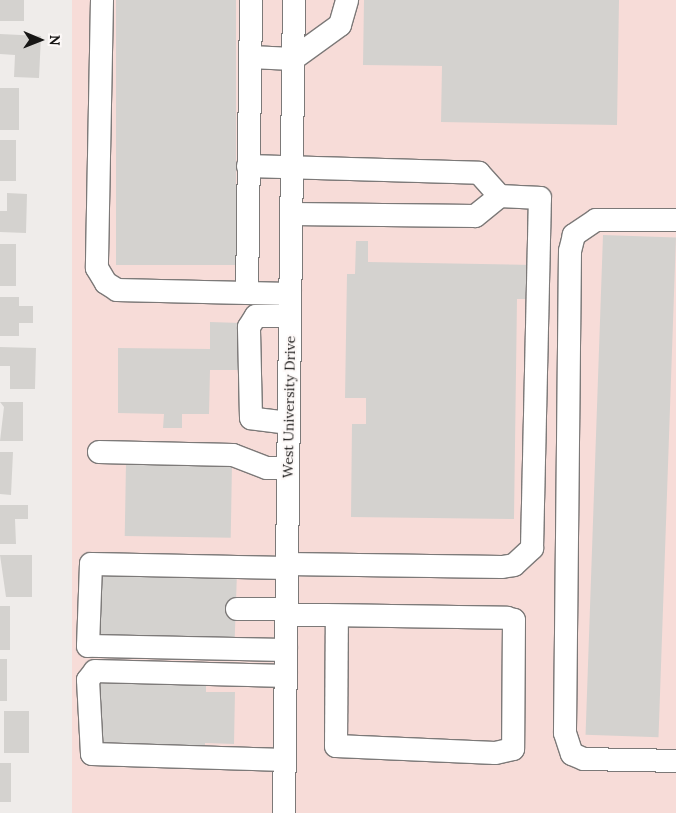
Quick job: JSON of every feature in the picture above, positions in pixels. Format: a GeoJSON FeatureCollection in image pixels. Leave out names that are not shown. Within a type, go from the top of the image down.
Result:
{"type":"FeatureCollection","features":[{"type":"Feature","properties":{"kind":"street"},"geometry":{"type":"LineString","coordinates":[[102,0],[97,268],[106,283],[117,290],[246,293],[290,305]]}},
{"type":"Feature","properties":{"kind":"street"},"geometry":{"type":"LineString","coordinates":[[246,293],[251,0]]}},
{"type":"Feature","properties":{"kind":"street","name":"West University Drive"},"geometry":{"type":"LineString","coordinates":[[284,813],[294,0]]}},
{"type":"Feature","properties":{"kind":"street"},"geometry":{"type":"LineString","coordinates":[[250,57],[293,59],[340,25],[347,0]]}},
{"type":"Feature","properties":{"kind":"street"},"geometry":{"type":"LineString","coordinates":[[248,166],[479,173],[500,196]]}},
{"type":"Feature","properties":{"kind":"street"},"geometry":{"type":"LineString","coordinates":[[286,650],[88,646],[91,564],[502,567],[524,558],[534,539],[540,198],[500,196],[475,216],[291,214]]}},
{"type":"Feature","properties":{"kind":"street"},"geometry":{"type":"LineString","coordinates":[[676,220],[596,220],[574,235],[570,251],[565,733],[572,754],[584,760],[676,761]]}},
{"type":"Feature","properties":{"kind":"street"},"geometry":{"type":"LineString","coordinates":[[289,423],[251,418],[249,327],[256,316],[290,305]]}},
{"type":"Feature","properties":{"kind":"street"},"geometry":{"type":"LineString","coordinates":[[99,452],[233,455],[267,468],[288,468]]}},
{"type":"Feature","properties":{"kind":"street"},"geometry":{"type":"LineString","coordinates":[[236,609],[337,616],[514,620],[512,749],[495,753],[336,746],[337,616]]}},
{"type":"Feature","properties":{"kind":"street"},"geometry":{"type":"LineString","coordinates":[[285,760],[92,754],[88,680],[95,671],[286,676]]}},
{"type":"Feature","properties":{"kind":"shaded area"},"geometry":{"type":"Polygon","coordinates":[[[72,0],[676,0],[676,813],[72,813],[72,0]]]}},
{"type":"Feature","properties":{"kind":"building"},"geometry":{"type":"Polygon","coordinates":[[[0,0],[24,0],[24,21],[0,21],[0,0]]]}},
{"type":"Feature","properties":{"kind":"building"},"geometry":{"type":"Polygon","coordinates":[[[116,0],[236,0],[236,265],[116,265],[116,0]]]}},
{"type":"Feature","properties":{"kind":"building"},"geometry":{"type":"Polygon","coordinates":[[[364,0],[619,0],[617,125],[441,122],[442,66],[363,65],[364,0]]]}},
{"type":"Feature","properties":{"kind":"building"},"geometry":{"type":"Polygon","coordinates":[[[0,34],[41,36],[39,78],[14,77],[15,55],[0,54],[0,34]]]}},
{"type":"Feature","properties":{"kind":"building"},"geometry":{"type":"Polygon","coordinates":[[[0,88],[19,88],[19,130],[0,130],[0,88]]]}},
{"type":"Feature","properties":{"kind":"building"},"geometry":{"type":"Polygon","coordinates":[[[0,140],[16,140],[16,181],[0,181],[0,140]]]}},
{"type":"Feature","properties":{"kind":"building"},"geometry":{"type":"Polygon","coordinates":[[[7,193],[27,194],[26,233],[0,232],[0,211],[7,211],[7,193]]]}},
{"type":"Feature","properties":{"kind":"building"},"geometry":{"type":"Polygon","coordinates":[[[603,235],[676,238],[659,737],[586,735],[603,235]]]}},
{"type":"Feature","properties":{"kind":"building"},"geometry":{"type":"Polygon","coordinates":[[[356,241],[368,241],[368,262],[532,265],[532,299],[517,299],[514,519],[351,517],[352,424],[366,424],[366,398],[345,398],[347,274],[355,274],[356,241]]]}},
{"type":"Feature","properties":{"kind":"building"},"geometry":{"type":"Polygon","coordinates":[[[0,244],[16,244],[16,286],[0,286],[0,244]]]}},
{"type":"Feature","properties":{"kind":"building"},"geometry":{"type":"Polygon","coordinates":[[[0,297],[19,297],[19,306],[33,306],[33,323],[19,323],[19,336],[0,336],[0,297]]]}},
{"type":"Feature","properties":{"kind":"building"},"geometry":{"type":"Polygon","coordinates":[[[210,322],[241,323],[241,370],[210,370],[209,414],[182,414],[182,428],[163,428],[164,414],[118,413],[118,348],[210,349],[210,322]]]}},
{"type":"Feature","properties":{"kind":"building"},"geometry":{"type":"Polygon","coordinates":[[[0,347],[36,348],[35,389],[10,389],[10,366],[0,366],[0,347]]]}},
{"type":"Feature","properties":{"kind":"building"},"geometry":{"type":"Polygon","coordinates":[[[0,402],[23,402],[23,441],[0,441],[4,407],[0,402]]]}},
{"type":"Feature","properties":{"kind":"building"},"geometry":{"type":"Polygon","coordinates":[[[0,452],[13,452],[11,495],[0,494],[0,452]]]}},
{"type":"Feature","properties":{"kind":"building"},"geometry":{"type":"Polygon","coordinates":[[[126,463],[232,465],[231,538],[125,536],[126,463]]]}},
{"type":"Feature","properties":{"kind":"building"},"geometry":{"type":"Polygon","coordinates":[[[0,505],[28,505],[28,519],[15,519],[16,544],[0,544],[0,505]]]}},
{"type":"Feature","properties":{"kind":"building"},"geometry":{"type":"Polygon","coordinates":[[[0,555],[32,555],[32,597],[6,597],[0,555]]]}},
{"type":"Feature","properties":{"kind":"building"},"geometry":{"type":"Polygon","coordinates":[[[101,570],[237,575],[234,648],[98,643],[101,570]]]}},
{"type":"Feature","properties":{"kind":"building"},"geometry":{"type":"Polygon","coordinates":[[[0,606],[10,606],[10,650],[0,650],[0,606]]]}},
{"type":"Feature","properties":{"kind":"building"},"geometry":{"type":"Polygon","coordinates":[[[0,659],[7,659],[7,701],[0,701],[0,659]]]}},
{"type":"Feature","properties":{"kind":"building"},"geometry":{"type":"Polygon","coordinates":[[[100,679],[206,681],[206,692],[235,692],[234,744],[205,743],[205,754],[98,752],[100,679]]]}},
{"type":"Feature","properties":{"kind":"building"},"geometry":{"type":"Polygon","coordinates":[[[4,711],[29,711],[29,753],[4,753],[4,711]]]}},
{"type":"Feature","properties":{"kind":"building"},"geometry":{"type":"Polygon","coordinates":[[[0,763],[11,763],[11,802],[0,802],[0,763]]]}}]}
